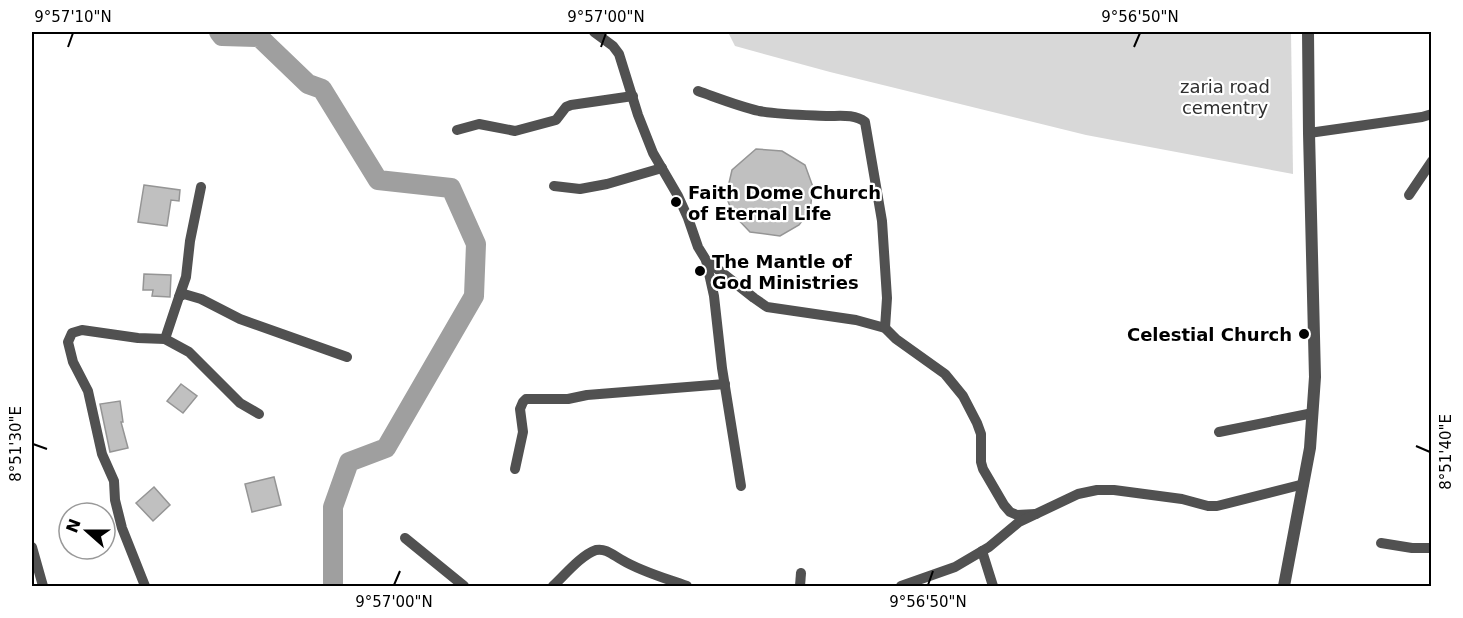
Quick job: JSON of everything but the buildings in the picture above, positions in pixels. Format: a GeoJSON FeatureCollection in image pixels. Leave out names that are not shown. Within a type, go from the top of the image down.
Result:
{"type":"FeatureCollection","features":[{"type":"Feature","properties":{"kind":"street"},"geometry":{"type":"LineString","coordinates":[[594,32],[613,46],[619,54],[638,115],[653,153],[678,196],[698,248],[706,260],[767,307],[856,320],[885,328],[896,339],[945,374],[963,396],[977,423],[981,434],[982,470],[1004,505],[1010,512],[1017,515],[1036,514]]}},
{"type":"Feature","properties":{"kind":"street"},"geometry":{"type":"LineString","coordinates":[[1284,586],[1310,448],[1315,377],[1308,32]]}},
{"type":"Feature","properties":{"kind":"street"},"geometry":{"type":"LineString","coordinates":[[698,91],[760,111],[849,117],[865,122],[882,220],[887,298],[885,328]]}},
{"type":"Feature","properties":{"kind":"street"},"geometry":{"type":"LineString","coordinates":[[457,129],[479,124],[515,131],[556,120],[566,107],[571,105],[633,96]]}},
{"type":"Feature","properties":{"kind":"street"},"geometry":{"type":"LineString","coordinates":[[1309,133],[1431,114]]}},
{"type":"Feature","properties":{"kind":"street"},"geometry":{"type":"LineString","coordinates":[[1409,195],[1431,161]]}},
{"type":"Feature","properties":{"kind":"street"},"geometry":{"type":"LineString","coordinates":[[554,186],[580,189],[607,184],[662,168]]}},
{"type":"Feature","properties":{"kind":"street"},"geometry":{"type":"LineString","coordinates":[[165,339],[186,277],[190,241],[201,187]]}},
{"type":"Feature","properties":{"kind":"street"},"geometry":{"type":"LineString","coordinates":[[706,260],[714,296],[741,486]]}},
{"type":"Feature","properties":{"kind":"street"},"geometry":{"type":"LineString","coordinates":[[179,297],[184,294],[190,295],[240,319],[347,357]]}},
{"type":"Feature","properties":{"kind":"street"},"geometry":{"type":"LineString","coordinates":[[145,586],[122,528],[114,481],[102,454],[88,391],[73,362],[68,342],[72,333],[82,330],[138,338],[165,339],[189,352],[240,403],[259,414]]}},
{"type":"Feature","properties":{"kind":"street"},"geometry":{"type":"LineString","coordinates":[[515,469],[523,432],[520,409],[526,399],[567,399],[587,395],[725,384]]}},
{"type":"Feature","properties":{"kind":"street"},"geometry":{"type":"LineString","coordinates":[[1219,432],[1313,413]]}},
{"type":"Feature","properties":{"kind":"street"},"geometry":{"type":"LineString","coordinates":[[901,586],[955,567],[982,551],[1019,522],[1078,494],[1097,490],[1114,490],[1217,506],[1304,484]]}},
{"type":"Feature","properties":{"kind":"street"},"geometry":{"type":"LineString","coordinates":[[405,538],[464,586]]}},
{"type":"Feature","properties":{"kind":"street"},"geometry":{"type":"LineString","coordinates":[[1381,543],[1412,548],[1431,548]]}},
{"type":"Feature","properties":{"kind":"street"},"geometry":{"type":"LineString","coordinates":[[32,547],[43,586]]}},
{"type":"Feature","properties":{"kind":"street"},"geometry":{"type":"LineString","coordinates":[[553,586],[584,557],[598,550],[610,552],[636,568],[687,586]]}},
{"type":"Feature","properties":{"kind":"street"},"geometry":{"type":"LineString","coordinates":[[982,551],[993,586]]}},
{"type":"Feature","properties":{"kind":"street"},"geometry":{"type":"LineString","coordinates":[[801,573],[801,586]]}},
{"type":"Feature","properties":{"kind":"green space","name":"zaria road cementry"},"geometry":{"type":"Polygon","coordinates":[[[728,32],[1291,32],[1293,174],[1086,135],[830,72],[735,46],[728,32]]]}},
{"type":"Feature","properties":{"kind":"waterway"},"geometry":{"type":"LineString","coordinates":[[219,32],[222,36],[259,37],[308,84],[322,89],[378,180],[451,188],[476,244],[474,296],[386,448],[349,462],[333,507],[333,586]]}},
{"type":"Feature","properties":{"kind":"place","name":"Faith Dome Church of Eternal Life"},"geometry":{"type":"Point","coordinates":[676,202]}},
{"type":"Feature","properties":{"kind":"place","name":"The Mantle of God Ministries"},"geometry":{"type":"Point","coordinates":[700,271]}},
{"type":"Feature","properties":{"kind":"place","name":"Celestial Church"},"geometry":{"type":"Point","coordinates":[1304,334]}}]}
